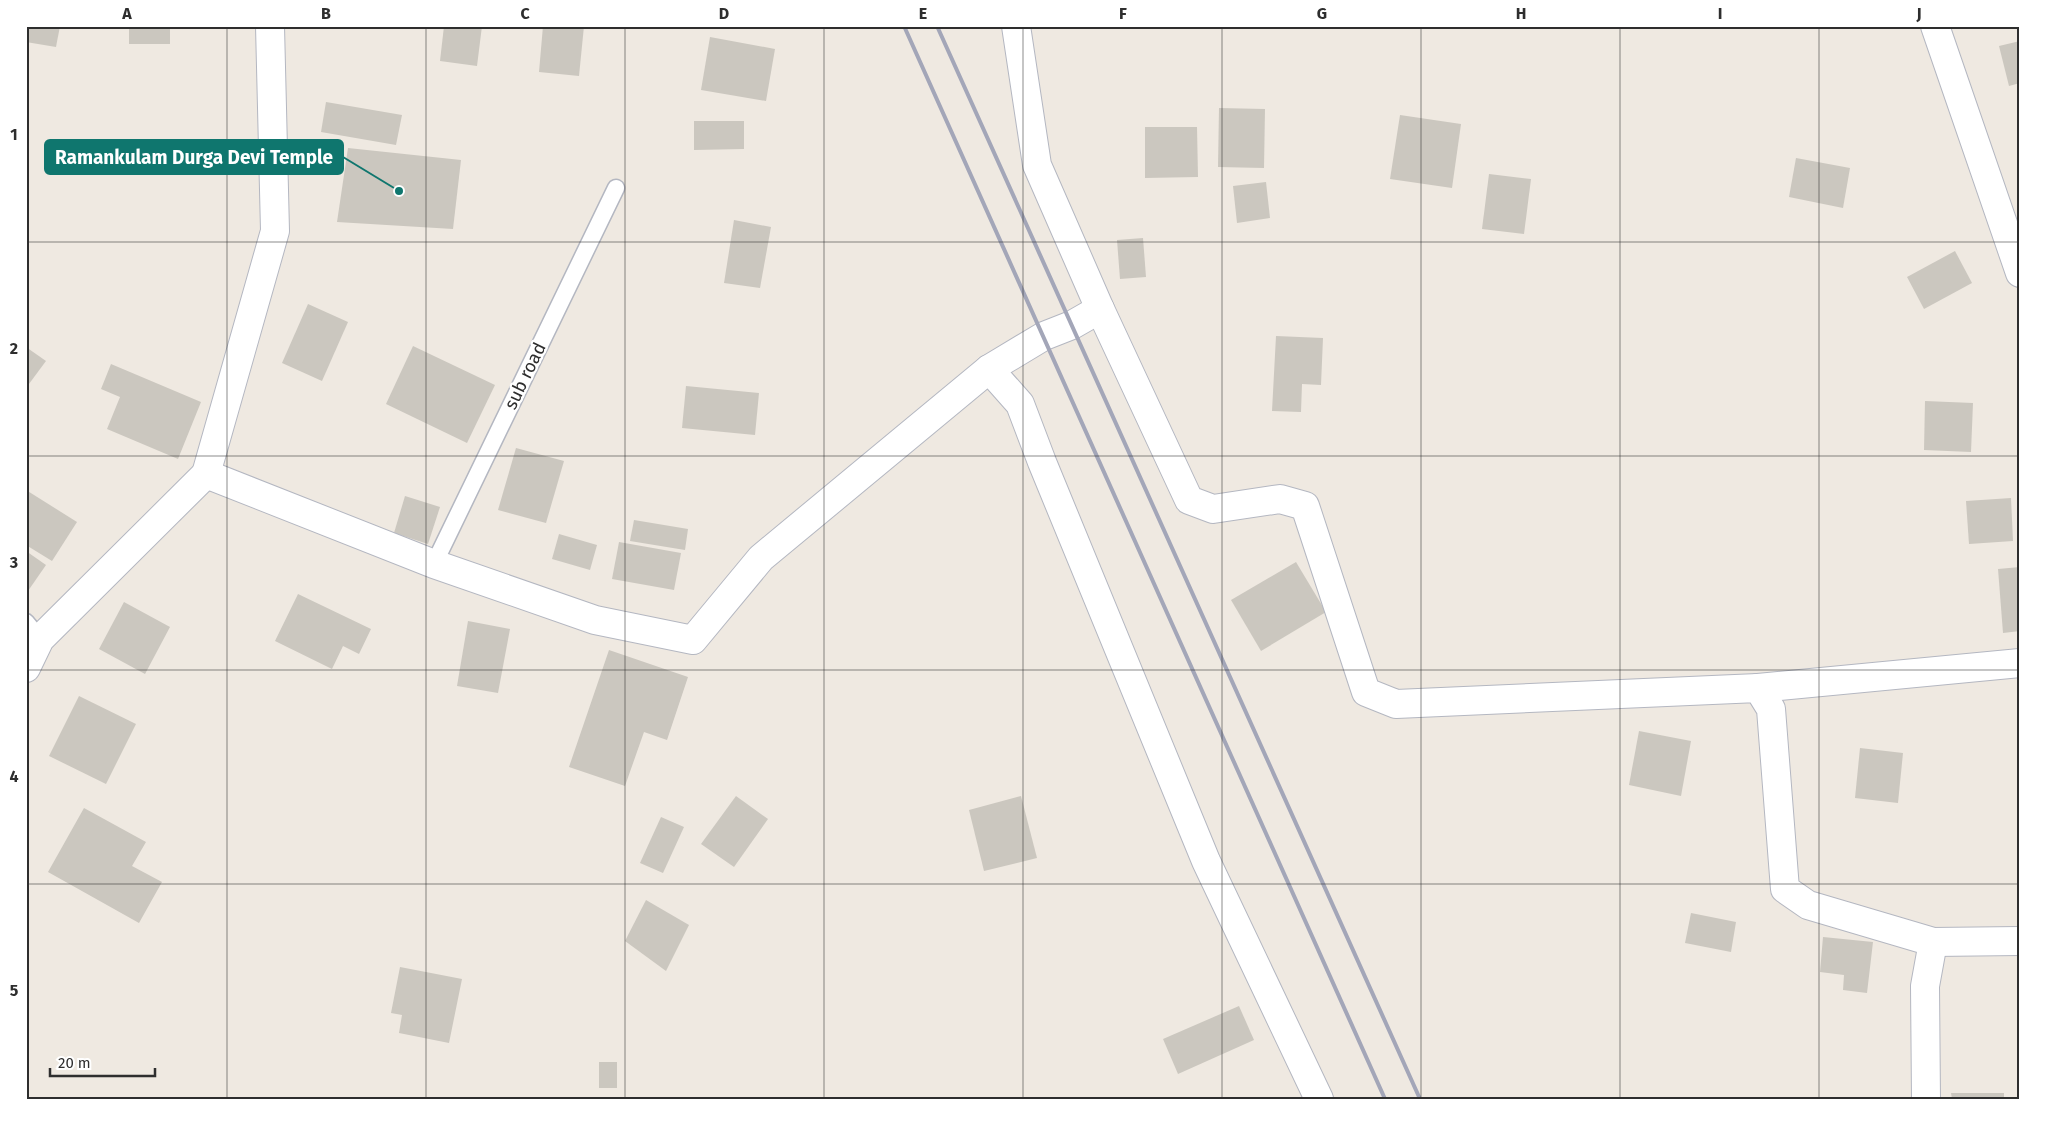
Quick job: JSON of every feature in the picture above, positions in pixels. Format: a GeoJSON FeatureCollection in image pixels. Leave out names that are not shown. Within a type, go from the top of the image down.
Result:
{"type":"FeatureCollection","features":[{"type":"Feature","properties":{"kind":"street"},"geometry":{"type":"LineString","coordinates":[[26,668],[33,630],[206,474],[275,231],[270,26]]}},
{"type":"Feature","properties":{"kind":"street"},"geometry":{"type":"LineString","coordinates":[[1016,26],[1037,165],[1100,309],[1189,500],[1213,509],[1280,499],[1305,506],[1366,692],[1396,704],[1758,688],[2020,663]]}},
{"type":"Feature","properties":{"kind":"street"},"geometry":{"type":"LineString","coordinates":[[1935,26],[2020,273]]}},
{"type":"Feature","properties":{"kind":"street"},"geometry":{"type":"LineString","coordinates":[[206,474],[434,564],[595,620],[693,640],[761,558],[989,368],[1044,336],[1072,325],[1100,309]]}},
{"type":"Feature","properties":{"kind":"street"},"geometry":{"type":"LineString","coordinates":[[989,368],[1020,404],[1042,462],[1206,860],[1319,1099]]}},
{"type":"Feature","properties":{"kind":"street"},"geometry":{"type":"LineString","coordinates":[[1758,688],[1771,709],[1785,889],[1808,905],[1933,942],[2020,941]]}},
{"type":"Feature","properties":{"kind":"street"},"geometry":{"type":"LineString","coordinates":[[1926,1099],[1925,986],[1933,942]]}},
{"type":"Feature","properties":{"kind":"lane","name":"sub road"},"geometry":{"type":"LineString","coordinates":[[434,564],[616,188]]}},
{"type":"Feature","properties":{"kind":"building"},"geometry":{"type":"Polygon","coordinates":[[[26,26],[60,26],[56,47],[26,42],[26,26]]]}},
{"type":"Feature","properties":{"kind":"building"},"geometry":{"type":"Polygon","coordinates":[[[129,26],[170,26],[170,44],[129,44],[129,26]]]}},
{"type":"Feature","properties":{"kind":"building"},"geometry":{"type":"Polygon","coordinates":[[[444,26],[482,26],[477,66],[440,61],[444,26]]]}},
{"type":"Feature","properties":{"kind":"building"},"geometry":{"type":"Polygon","coordinates":[[[543,26],[584,26],[579,76],[539,72],[543,26]]]}},
{"type":"Feature","properties":{"kind":"building"},"geometry":{"type":"Polygon","coordinates":[[[1127,26],[1164,26],[1164,29],[1127,29],[1127,26]]]}},
{"type":"Feature","properties":{"kind":"building"},"geometry":{"type":"Polygon","coordinates":[[[710,37],[775,49],[766,101],[701,90],[710,37]]]}},
{"type":"Feature","properties":{"kind":"building"},"geometry":{"type":"Polygon","coordinates":[[[2020,41],[2020,83],[2009,86],[1999,46],[2020,41]]]}},
{"type":"Feature","properties":{"kind":"building"},"geometry":{"type":"Polygon","coordinates":[[[326,102],[402,115],[396,145],[321,132],[326,102]]]}},
{"type":"Feature","properties":{"kind":"building"},"geometry":{"type":"Polygon","coordinates":[[[1219,108],[1265,109],[1264,168],[1218,167],[1219,108]]]}},
{"type":"Feature","properties":{"kind":"building"},"geometry":{"type":"Polygon","coordinates":[[[1400,115],[1461,124],[1452,188],[1390,179],[1400,115]]]}},
{"type":"Feature","properties":{"kind":"building"},"geometry":{"type":"Polygon","coordinates":[[[694,121],[744,121],[744,149],[694,150],[694,121]]]}},
{"type":"Feature","properties":{"kind":"building"},"geometry":{"type":"Polygon","coordinates":[[[1145,127],[1197,127],[1198,177],[1145,178],[1145,127]]]}},
{"type":"Feature","properties":{"kind":"building"},"geometry":{"type":"Polygon","coordinates":[[[348,148],[461,160],[453,229],[337,222],[348,148]]]}},
{"type":"Feature","properties":{"kind":"building"},"geometry":{"type":"Polygon","coordinates":[[[1796,158],[1850,168],[1843,208],[1789,197],[1796,158]]]}},
{"type":"Feature","properties":{"kind":"building"},"geometry":{"type":"Polygon","coordinates":[[[1489,174],[1531,179],[1524,234],[1482,229],[1489,174]]]}},
{"type":"Feature","properties":{"kind":"building"},"geometry":{"type":"Polygon","coordinates":[[[1266,182],[1270,218],[1237,223],[1233,186],[1266,182]]]}},
{"type":"Feature","properties":{"kind":"building"},"geometry":{"type":"Polygon","coordinates":[[[734,220],[771,227],[760,288],[724,283],[734,220]]]}},
{"type":"Feature","properties":{"kind":"building"},"geometry":{"type":"Polygon","coordinates":[[[1143,238],[1146,277],[1120,279],[1117,240],[1143,238]]]}},
{"type":"Feature","properties":{"kind":"building"},"geometry":{"type":"Polygon","coordinates":[[[1955,251],[1972,283],[1924,309],[1907,277],[1955,251]]]}},
{"type":"Feature","properties":{"kind":"building"},"geometry":{"type":"Polygon","coordinates":[[[308,304],[348,322],[322,381],[282,363],[308,304]]]}},
{"type":"Feature","properties":{"kind":"building"},"geometry":{"type":"Polygon","coordinates":[[[1276,336],[1323,338],[1321,385],[1302,384],[1301,412],[1272,411],[1276,336]]]}},
{"type":"Feature","properties":{"kind":"building"},"geometry":{"type":"Polygon","coordinates":[[[413,346],[495,385],[467,443],[386,404],[413,346]]]}},
{"type":"Feature","properties":{"kind":"building"},"geometry":{"type":"Polygon","coordinates":[[[26,347],[46,361],[26,388],[26,347]]]}},
{"type":"Feature","properties":{"kind":"building"},"geometry":{"type":"Polygon","coordinates":[[[111,364],[201,402],[178,459],[107,429],[120,397],[101,389],[111,364]]]}},
{"type":"Feature","properties":{"kind":"building"},"geometry":{"type":"Polygon","coordinates":[[[686,386],[759,393],[755,435],[682,428],[686,386]]]}},
{"type":"Feature","properties":{"kind":"building"},"geometry":{"type":"Polygon","coordinates":[[[1925,401],[1973,403],[1971,452],[1924,450],[1925,401]]]}},
{"type":"Feature","properties":{"kind":"building"},"geometry":{"type":"Polygon","coordinates":[[[516,448],[564,461],[546,523],[498,510],[516,448]]]}},
{"type":"Feature","properties":{"kind":"building"},"geometry":{"type":"Polygon","coordinates":[[[26,490],[77,522],[52,561],[26,545],[26,490]]]}},
{"type":"Feature","properties":{"kind":"building"},"geometry":{"type":"Polygon","coordinates":[[[405,496],[440,507],[428,544],[394,533],[405,496]]]}},
{"type":"Feature","properties":{"kind":"building"},"geometry":{"type":"Polygon","coordinates":[[[2011,498],[2013,541],[1969,544],[1966,501],[2011,498]]]}},
{"type":"Feature","properties":{"kind":"building"},"geometry":{"type":"Polygon","coordinates":[[[634,520],[688,529],[685,550],[630,541],[634,520]]]}},
{"type":"Feature","properties":{"kind":"building"},"geometry":{"type":"Polygon","coordinates":[[[559,534],[597,545],[590,570],[552,559],[559,534]]]}},
{"type":"Feature","properties":{"kind":"building"},"geometry":{"type":"Polygon","coordinates":[[[619,542],[681,553],[674,590],[612,579],[619,542]]]}},
{"type":"Feature","properties":{"kind":"building"},"geometry":{"type":"Polygon","coordinates":[[[26,551],[46,565],[28,591],[26,589],[26,551]]]}},
{"type":"Feature","properties":{"kind":"building"},"geometry":{"type":"Polygon","coordinates":[[[1296,562],[1326,612],[1261,651],[1231,600],[1296,562]]]}},
{"type":"Feature","properties":{"kind":"building"},"geometry":{"type":"Polygon","coordinates":[[[2020,567],[2020,631],[2003,633],[1998,569],[2020,567]]]}},
{"type":"Feature","properties":{"kind":"building"},"geometry":{"type":"Polygon","coordinates":[[[298,594],[371,629],[359,654],[343,646],[332,669],[275,641],[298,594]]]}},
{"type":"Feature","properties":{"kind":"building"},"geometry":{"type":"Polygon","coordinates":[[[124,602],[170,627],[145,674],[99,649],[124,602]]]}},
{"type":"Feature","properties":{"kind":"building"},"geometry":{"type":"Polygon","coordinates":[[[468,621],[510,629],[498,693],[457,686],[468,621]]]}},
{"type":"Feature","properties":{"kind":"building"},"geometry":{"type":"Polygon","coordinates":[[[609,650],[688,677],[667,740],[644,732],[625,786],[569,767],[609,650]]]}},
{"type":"Feature","properties":{"kind":"building"},"geometry":{"type":"Polygon","coordinates":[[[79,696],[136,724],[106,784],[49,756],[79,696]]]}},
{"type":"Feature","properties":{"kind":"building"},"geometry":{"type":"Polygon","coordinates":[[[1639,731],[1691,741],[1681,796],[1629,785],[1639,731]]]}},
{"type":"Feature","properties":{"kind":"building"},"geometry":{"type":"Polygon","coordinates":[[[1860,748],[1903,753],[1898,803],[1855,798],[1860,748]]]}},
{"type":"Feature","properties":{"kind":"building"},"geometry":{"type":"Polygon","coordinates":[[[736,796],[768,819],[734,867],[701,844],[736,796]]]}},
{"type":"Feature","properties":{"kind":"building"},"geometry":{"type":"Polygon","coordinates":[[[1021,796],[1037,858],[984,871],[969,810],[1021,796]]]}},
{"type":"Feature","properties":{"kind":"building"},"geometry":{"type":"Polygon","coordinates":[[[84,808],[146,842],[132,866],[162,882],[139,923],[48,872],[84,808]]]}},
{"type":"Feature","properties":{"kind":"building"},"geometry":{"type":"Polygon","coordinates":[[[661,817],[684,827],[663,873],[640,863],[661,817]]]}},
{"type":"Feature","properties":{"kind":"building"},"geometry":{"type":"Polygon","coordinates":[[[646,900],[689,925],[666,971],[625,941],[646,900]]]}},
{"type":"Feature","properties":{"kind":"building"},"geometry":{"type":"Polygon","coordinates":[[[1691,913],[1736,922],[1731,952],[1685,943],[1691,913]]]}},
{"type":"Feature","properties":{"kind":"building"},"geometry":{"type":"Polygon","coordinates":[[[1823,937],[1873,942],[1867,993],[1843,990],[1844,975],[1820,972],[1823,937]]]}},
{"type":"Feature","properties":{"kind":"building"},"geometry":{"type":"Polygon","coordinates":[[[400,967],[462,979],[449,1043],[399,1033],[402,1015],[391,1013],[400,967]]]}},
{"type":"Feature","properties":{"kind":"building"},"geometry":{"type":"Polygon","coordinates":[[[1239,1006],[1254,1040],[1178,1074],[1163,1039],[1239,1006]]]}},
{"type":"Feature","properties":{"kind":"building"},"geometry":{"type":"Polygon","coordinates":[[[599,1062],[617,1062],[617,1088],[599,1088],[599,1062]]]}},
{"type":"Feature","properties":{"kind":"building"},"geometry":{"type":"Polygon","coordinates":[[[1951,1093],[2004,1093],[2004,1099],[1952,1099],[1951,1093]]]}},
{"type":"Feature","properties":{"kind":"railway"},"geometry":{"type":"LineString","coordinates":[[904,26],[1385,1099]]}},
{"type":"Feature","properties":{"kind":"railway"},"geometry":{"type":"LineString","coordinates":[[937,26],[1420,1099]]}},
{"type":"Feature","properties":{"kind":"place","name":"Ramankulam Durga Devi Temple"},"geometry":{"type":"Point","coordinates":[399,191]}}]}
